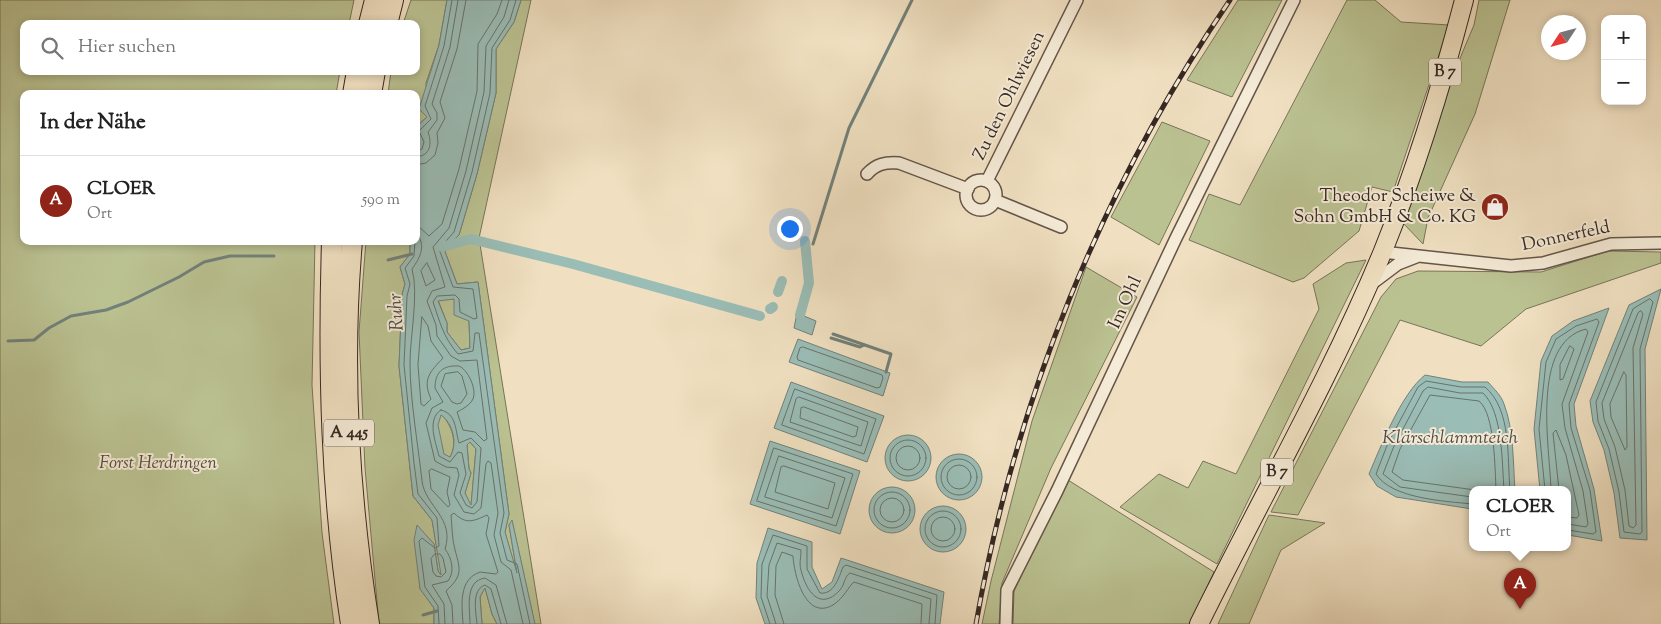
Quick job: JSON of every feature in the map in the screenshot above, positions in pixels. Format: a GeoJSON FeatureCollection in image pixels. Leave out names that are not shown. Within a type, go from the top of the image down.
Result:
{"type":"FeatureCollection","features":[{"type":"Feature","properties":{"kind":"highway"},"geometry":{"type":"LineString","coordinates":[[370,20],[375,0]]}},
{"type":"Feature","properties":{"kind":"highway"},"geometry":{"type":"LineString","coordinates":[[388,20],[393,0]]}},
{"type":"Feature","properties":{"kind":"highway"},"geometry":{"type":"LineString","coordinates":[[354,90],[356,75]]}},
{"type":"Feature","properties":{"kind":"highway"},"geometry":{"type":"LineString","coordinates":[[372,90],[375,75]]}},
{"type":"Feature","properties":{"kind":"highway","name":"A 445"},"geometry":{"type":"LineString","coordinates":[[332,245],[329,358],[332,447],[344,576],[351,624]]}},
{"type":"Feature","properties":{"kind":"highway","name":"A 445"},"geometry":{"type":"LineString","coordinates":[[352,245],[346,358],[349,446],[361,576],[369,624]]}},
{"type":"Feature","properties":{"kind":"main road","name":"B 7"},"geometry":{"type":"LineString","coordinates":[[1199,624],[1293,440],[1382,252],[1440,94],[1464,0]]}},
{"type":"Feature","properties":{"kind":"street","name":"Zu den Ohlwiesen"},"geometry":{"type":"LineString","coordinates":[[987,181],[1077,0]]}},
{"type":"Feature","properties":{"kind":"street","name":"Im Ohl"},"geometry":{"type":"LineString","coordinates":[[1006,624],[1007,590],[1057,491],[1176,238],[1294,0]]}},
{"type":"Feature","properties":{"kind":"street"},"geometry":{"type":"LineString","coordinates":[[867,174],[873,168],[887,162],[899,164],[968,189],[967,198],[976,208],[985,209],[995,200],[1061,227]]}},
{"type":"Feature","properties":{"kind":"street","name":"Zu den Ohlwiesen"},"geometry":{"type":"LineString","coordinates":[[968,189],[978,180],[987,181],[994,187],[995,200]]}},
{"type":"Feature","properties":{"kind":"street","name":"Donnerfeld"},"geometry":{"type":"LineString","coordinates":[[1382,252],[1511,266],[1543,263],[1611,244],[1661,243]]}},
{"type":"Feature","properties":{"kind":"street"},"geometry":{"type":"LineString","coordinates":[[1365,290],[1398,264],[1418,256]]}},
{"type":"Feature","properties":{"kind":"green space","name":"Forst Herdringen"},"geometry":{"type":"Polygon","coordinates":[[[0,0],[354,0],[350,20],[20,20],[20,75],[339,75],[337,90],[20,90],[20,245],[315,245],[312,385],[322,533],[334,624],[0,624],[0,0]]]}},
{"type":"Feature","properties":{"kind":"green space"},"geometry":{"type":"Polygon","coordinates":[[[411,0],[447,0],[439,45],[426,83],[427,117],[420,123],[420,90],[389,90],[390,75],[420,75],[420,20],[404,20],[411,0]]]}},
{"type":"Feature","properties":{"kind":"green space"},"geometry":{"type":"Polygon","coordinates":[[[521,0],[531,0],[479,238],[541,624],[535,624],[534,621],[512,521],[509,525],[518,579],[505,532],[509,514],[478,282],[457,284],[444,249],[459,235],[477,174],[496,93],[496,49],[514,22],[521,0]]]}},
{"type":"Feature","properties":{"kind":"green space"},"geometry":{"type":"Polygon","coordinates":[[[1238,0],[1282,0],[1232,97],[1187,80],[1238,0]]]}},
{"type":"Feature","properties":{"kind":"green space"},"geometry":{"type":"Polygon","coordinates":[[[1347,0],[1375,0],[1401,22],[1449,25],[1393,192],[1372,187],[1359,231],[1304,278],[1293,282],[1189,240],[1209,194],[1240,205],[1347,0]]]}},
{"type":"Feature","properties":{"kind":"green space"},"geometry":{"type":"Polygon","coordinates":[[[1479,0],[1510,0],[1475,114],[1428,218],[1423,244],[1403,223],[1458,63],[1474,25],[1479,0]]]}},
{"type":"Feature","properties":{"kind":"green space"},"geometry":{"type":"Polygon","coordinates":[[[1162,122],[1210,141],[1159,245],[1111,217],[1162,122]]]}},
{"type":"Feature","properties":{"kind":"green space"},"geometry":{"type":"Polygon","coordinates":[[[366,245],[410,245],[410,254],[400,267],[405,284],[402,295],[399,366],[413,496],[432,520],[442,577],[438,571],[434,544],[417,526],[420,588],[434,608],[434,624],[379,624],[365,468],[359,332],[366,245]]]}},
{"type":"Feature","properties":{"kind":"green space"},"geometry":{"type":"Polygon","coordinates":[[[1608,251],[1661,252],[1661,263],[1526,309],[1481,346],[1400,320],[1298,515],[1271,512],[1381,297],[1396,279],[1418,271],[1541,272],[1608,251]]]}},
{"type":"Feature","properties":{"kind":"green space"},"geometry":{"type":"Polygon","coordinates":[[[1366,260],[1217,564],[1120,507],[1159,474],[1188,488],[1203,461],[1236,474],[1319,309],[1313,284],[1346,263],[1366,260]]]}},
{"type":"Feature","properties":{"kind":"green space"},"geometry":{"type":"Polygon","coordinates":[[[1086,267],[1137,297],[1051,468],[1002,583],[999,624],[982,624],[991,581],[1032,421],[1086,267]]]}},
{"type":"Feature","properties":{"kind":"green space"},"geometry":{"type":"Polygon","coordinates":[[[454,299],[469,321],[470,348],[461,350],[447,332],[447,323],[438,300],[454,299]]]}},
{"type":"Feature","properties":{"kind":"green space"},"geometry":{"type":"Polygon","coordinates":[[[441,414],[453,434],[454,446],[450,457],[444,455],[437,425],[441,414]]]}},
{"type":"Feature","properties":{"kind":"green space"},"geometry":{"type":"Polygon","coordinates":[[[470,442],[476,449],[471,507],[465,493],[471,473],[467,445],[470,442]]]}},
{"type":"Feature","properties":{"kind":"green space"},"geometry":{"type":"Polygon","coordinates":[[[1068,480],[1214,572],[1190,624],[1013,624],[1014,591],[1068,480]]]}},
{"type":"Feature","properties":{"kind":"green space"},"geometry":{"type":"Polygon","coordinates":[[[1269,515],[1325,523],[1281,550],[1249,624],[1218,624],[1269,515]]]}},
{"type":"Feature","properties":{"kind":"green space"},"geometry":{"type":"Polygon","coordinates":[[[485,587],[492,614],[497,624],[482,624],[480,597],[485,587]]]}},
{"type":"Feature","properties":{"kind":"water"},"geometry":{"type":"Polygon","coordinates":[[[447,0],[521,0],[514,22],[496,49],[496,93],[477,174],[459,235],[444,249],[457,284],[478,282],[509,514],[505,532],[517,573],[509,525],[512,520],[535,624],[497,624],[492,614],[485,588],[480,597],[482,624],[434,624],[434,608],[420,589],[414,540],[417,525],[434,544],[438,571],[441,575],[432,520],[413,496],[399,366],[402,295],[405,284],[400,267],[410,254],[410,245],[420,245],[420,123],[427,117],[420,110],[439,45],[447,0]],[[454,299],[438,301],[447,323],[447,332],[461,350],[470,348],[469,321],[454,315],[454,299]],[[441,415],[438,425],[444,454],[450,457],[454,446],[453,434],[449,423],[441,415]],[[470,442],[467,445],[471,473],[465,493],[471,505],[476,449],[470,442]]]}},
{"type":"Feature","properties":{"kind":"water"},"geometry":{"type":"Polygon","coordinates":[[[1661,289],[1645,349],[1647,540],[1620,538],[1614,493],[1604,450],[1593,422],[1590,401],[1629,305],[1661,289]]]}},
{"type":"Feature","properties":{"kind":"water"},"geometry":{"type":"Polygon","coordinates":[[[1609,308],[1574,404],[1576,426],[1594,489],[1602,541],[1571,536],[1571,486],[1540,486],[1534,429],[1541,361],[1552,336],[1573,321],[1609,308]]]}},
{"type":"Feature","properties":{"kind":"water"},"geometry":{"type":"Polygon","coordinates":[[[797,313],[816,321],[812,335],[794,328],[797,313]]]}},
{"type":"Feature","properties":{"kind":"water"},"geometry":{"type":"Polygon","coordinates":[[[798,339],[890,373],[883,396],[789,362],[798,339]]]}},
{"type":"Feature","properties":{"kind":"water","name":"Klärschlammteich"},"geometry":{"type":"Polygon","coordinates":[[[1425,375],[1462,382],[1488,382],[1501,398],[1510,425],[1515,486],[1469,486],[1469,509],[1396,497],[1377,486],[1369,474],[1392,421],[1416,384],[1425,375]]]}},
{"type":"Feature","properties":{"kind":"water"},"geometry":{"type":"Polygon","coordinates":[[[791,382],[884,416],[867,462],[774,428],[791,382]]]}},
{"type":"Feature","properties":{"kind":"water"},"geometry":{"type":"Polygon","coordinates":[[[903,435],[913,435],[927,445],[931,458],[927,471],[921,477],[913,481],[903,481],[889,471],[885,463],[885,453],[895,439],[903,435]]]}},
{"type":"Feature","properties":{"kind":"water"},"geometry":{"type":"Polygon","coordinates":[[[770,441],[860,471],[840,534],[750,504],[770,441]]]}},
{"type":"Feature","properties":{"kind":"water"},"geometry":{"type":"Polygon","coordinates":[[[954,454],[964,454],[978,464],[982,477],[978,490],[972,496],[964,500],[954,500],[940,490],[936,482],[936,472],[946,458],[954,454]]]}},
{"type":"Feature","properties":{"kind":"water"},"geometry":{"type":"Polygon","coordinates":[[[887,487],[897,487],[911,497],[915,510],[911,523],[905,529],[897,533],[887,533],[873,523],[869,515],[869,505],[879,491],[887,487]]]}},
{"type":"Feature","properties":{"kind":"water"},"geometry":{"type":"Polygon","coordinates":[[[938,506],[948,506],[962,516],[966,529],[962,542],[956,548],[948,552],[938,552],[924,542],[920,534],[920,524],[930,510],[938,506]]]}},
{"type":"Feature","properties":{"kind":"water"},"geometry":{"type":"Polygon","coordinates":[[[768,528],[812,542],[812,567],[822,589],[832,582],[841,558],[944,592],[940,624],[765,624],[756,598],[757,563],[768,528]]]}},
{"type":"Feature","properties":{"kind":"waterway"},"geometry":{"type":"LineString","coordinates":[[813,244],[849,128],[912,0]]}},
{"type":"Feature","properties":{"kind":"waterway"},"geometry":{"type":"LineString","coordinates":[[442,247],[471,239],[573,264],[760,316]]}},
{"type":"Feature","properties":{"kind":"waterway"},"geometry":{"type":"LineString","coordinates":[[800,315],[809,283],[805,241]]}},
{"type":"Feature","properties":{"kind":"waterway"},"geometry":{"type":"LineString","coordinates":[[388,260],[412,254]]}},
{"type":"Feature","properties":{"kind":"waterway"},"geometry":{"type":"LineString","coordinates":[[8,341],[34,340],[49,328],[71,316],[106,310],[128,302],[179,277],[204,262],[230,256],[274,256]]}},
{"type":"Feature","properties":{"kind":"waterway"},"geometry":{"type":"LineString","coordinates":[[778,292],[782,281]]}},
{"type":"Feature","properties":{"kind":"waterway"},"geometry":{"type":"LineString","coordinates":[[833,334],[891,354],[886,372]]}},
{"type":"Feature","properties":{"kind":"waterway"},"geometry":{"type":"LineString","coordinates":[[831,338],[860,347],[864,345]]}},
{"type":"Feature","properties":{"kind":"waterway"},"geometry":{"type":"LineString","coordinates":[[423,615],[437,611]]}},
{"type":"Feature","properties":{"kind":"railway"},"geometry":{"type":"LineString","coordinates":[[976,624],[993,541],[1014,459],[1040,378],[1070,298],[1104,221],[1142,145],[1184,71],[1230,0]]}},
{"type":"Feature","properties":{"kind":"place","name":"Theodor Scheiwe & Sohn GmbH & Co. KG"},"geometry":{"type":"Point","coordinates":[1495,207]}},
{"type":"Feature","properties":{"kind":"place","name":"CLOER"},"geometry":{"type":"Point","coordinates":[1520,609]}},
{"type":"Feature","properties":{"kind":"water label","name":"Ruhr"},"geometry":{"type":"Point","coordinates":[397,312]}}]}
